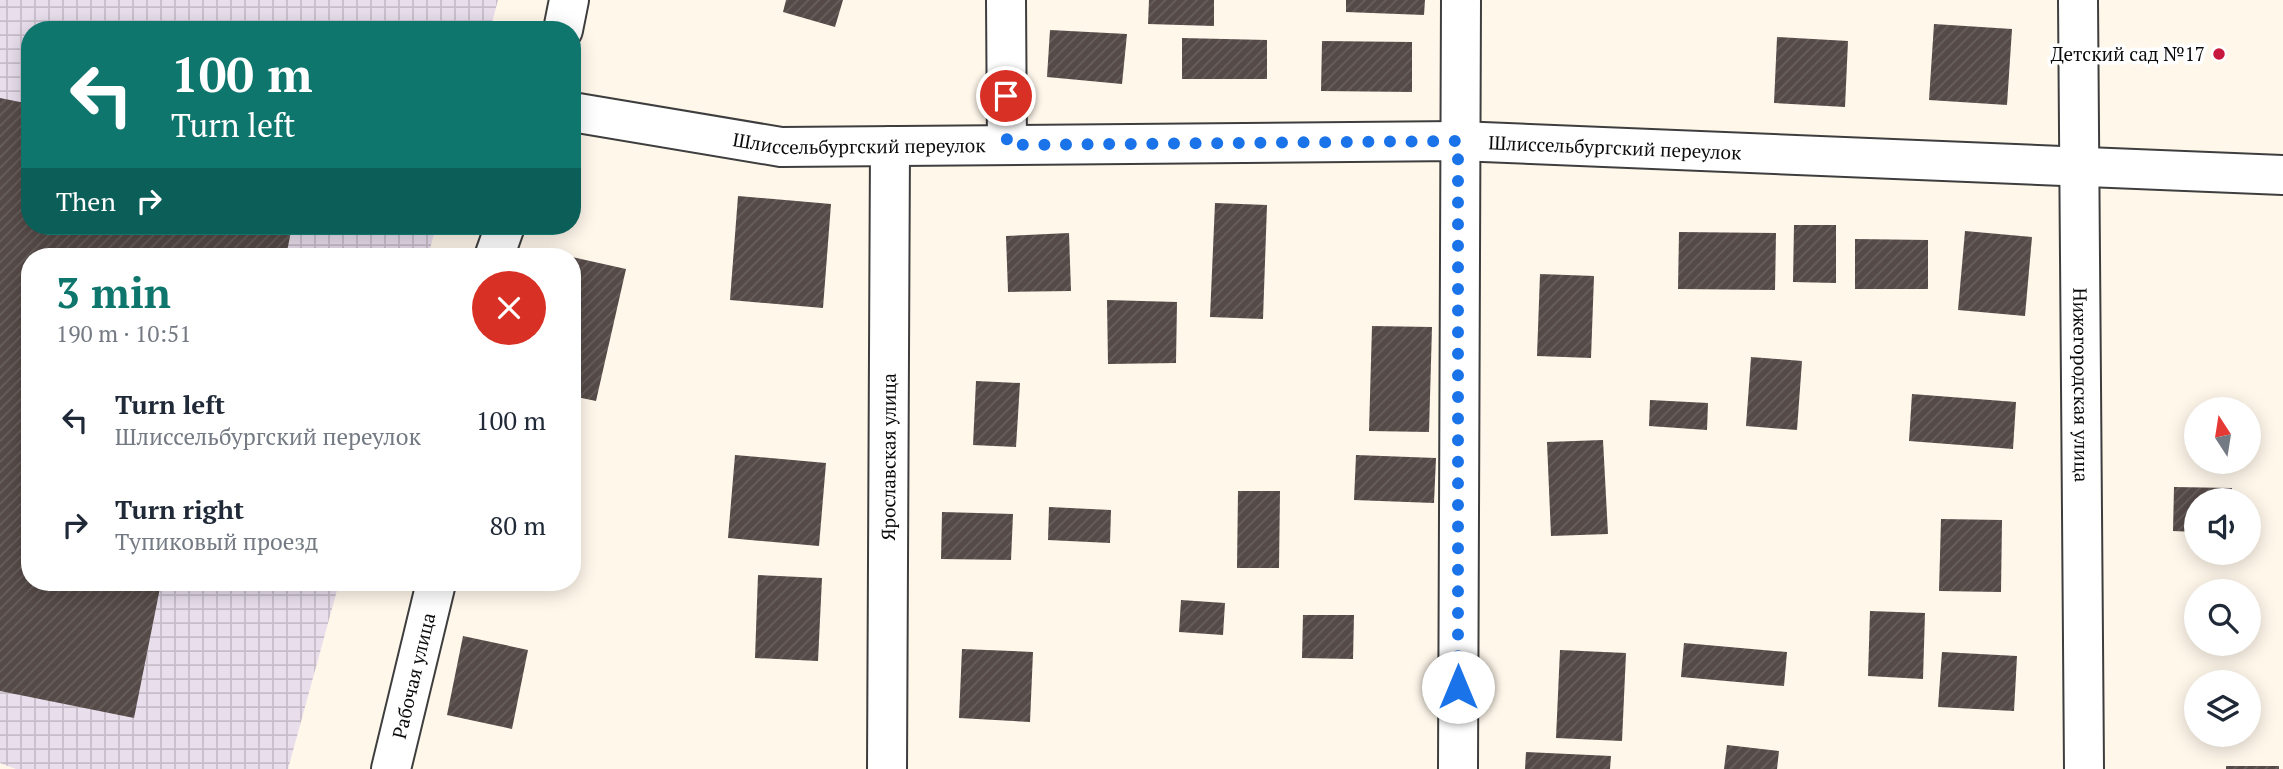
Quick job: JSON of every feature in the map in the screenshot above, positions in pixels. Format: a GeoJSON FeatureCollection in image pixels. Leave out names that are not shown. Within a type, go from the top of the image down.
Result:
{"type":"FeatureCollection","features":[{"type":"Feature","properties":{"kind":"street"},"geometry":{"type":"LineString","coordinates":[[565,21],[569,0]]}},
{"type":"Feature","properties":{"kind":"street"},"geometry":{"type":"LineString","coordinates":[[1006,0],[1007,145]]}},
{"type":"Feature","properties":{"kind":"street"},"geometry":{"type":"LineString","coordinates":[[1458,769],[1458,141],[1461,0]]}},
{"type":"Feature","properties":{"kind":"street","name":"Нижегородская улица"},"geometry":{"type":"LineString","coordinates":[[2078,0],[2084,769]]}},
{"type":"Feature","properties":{"kind":"street","name":"Шлиссельбургский переулок"},"geometry":{"type":"LineString","coordinates":[[581,114],[781,147],[1458,141],[2283,176]]}},
{"type":"Feature","properties":{"kind":"street","name":"Ярославская улица"},"geometry":{"type":"LineString","coordinates":[[887,769],[890,146]]}},
{"type":"Feature","properties":{"kind":"street","name":"Рабочая улица"},"geometry":{"type":"LineString","coordinates":[[391,769],[434,591]]}},
{"type":"Feature","properties":{"kind":"shaded area"},"geometry":{"type":"Polygon","coordinates":[[[0,0],[498,0],[492,21],[21,21],[21,235],[434,235],[430,248],[21,248],[21,591],[337,591],[288,769],[16,769],[0,763],[0,0]]]}},
{"type":"Feature","properties":{"kind":"building"},"geometry":{"type":"Polygon","coordinates":[[[786,0],[843,0],[835,27],[783,12],[786,0]]]}},
{"type":"Feature","properties":{"kind":"building"},"geometry":{"type":"Polygon","coordinates":[[[1149,0],[1214,0],[1214,26],[1148,24],[1149,0]]]}},
{"type":"Feature","properties":{"kind":"building"},"geometry":{"type":"Polygon","coordinates":[[[1346,0],[1425,0],[1424,15],[1346,12],[1346,0]]]}},
{"type":"Feature","properties":{"kind":"building"},"geometry":{"type":"Polygon","coordinates":[[[1934,24],[2012,29],[2007,105],[1929,100],[1934,24]]]}},
{"type":"Feature","properties":{"kind":"building"},"geometry":{"type":"Polygon","coordinates":[[[1050,30],[1127,34],[1122,84],[1047,77],[1050,30]]]}},
{"type":"Feature","properties":{"kind":"building"},"geometry":{"type":"Polygon","coordinates":[[[1777,37],[1848,41],[1845,107],[1774,103],[1777,37]]]}},
{"type":"Feature","properties":{"kind":"building"},"geometry":{"type":"Polygon","coordinates":[[[1182,38],[1267,40],[1267,79],[1182,79],[1182,38]]]}},
{"type":"Feature","properties":{"kind":"building"},"geometry":{"type":"Polygon","coordinates":[[[1322,41],[1412,42],[1412,92],[1321,91],[1322,41]]]}},
{"type":"Feature","properties":{"kind":"building"},"geometry":{"type":"Polygon","coordinates":[[[0,98],[21,102],[21,235],[290,235],[288,248],[21,248],[21,591],[159,591],[134,718],[0,691],[0,98]]]}},
{"type":"Feature","properties":{"kind":"building"},"geometry":{"type":"Polygon","coordinates":[[[738,196],[831,204],[823,308],[730,300],[738,196]]]}},
{"type":"Feature","properties":{"kind":"building"},"geometry":{"type":"Polygon","coordinates":[[[1215,203],[1267,205],[1263,319],[1210,317],[1215,203]]]}},
{"type":"Feature","properties":{"kind":"building"},"geometry":{"type":"Polygon","coordinates":[[[1794,225],[1836,225],[1836,283],[1793,282],[1794,225]]]}},
{"type":"Feature","properties":{"kind":"building"},"geometry":{"type":"Polygon","coordinates":[[[1965,231],[2032,237],[2025,316],[1958,310],[1965,231]]]}},
{"type":"Feature","properties":{"kind":"building"},"geometry":{"type":"Polygon","coordinates":[[[1679,232],[1776,233],[1775,290],[1678,289],[1679,232]]]}},
{"type":"Feature","properties":{"kind":"building"},"geometry":{"type":"Polygon","coordinates":[[[1069,233],[1071,291],[1008,292],[1006,236],[1069,233]]]}},
{"type":"Feature","properties":{"kind":"building"},"geometry":{"type":"Polygon","coordinates":[[[1855,239],[1928,240],[1928,289],[1855,289],[1855,239]]]}},
{"type":"Feature","properties":{"kind":"building"},"geometry":{"type":"Polygon","coordinates":[[[581,259],[626,269],[596,401],[581,398],[581,259]]]}},
{"type":"Feature","properties":{"kind":"building"},"geometry":{"type":"Polygon","coordinates":[[[1540,274],[1594,276],[1591,358],[1537,356],[1540,274]]]}},
{"type":"Feature","properties":{"kind":"building"},"geometry":{"type":"Polygon","coordinates":[[[1107,300],[1177,302],[1176,363],[1108,364],[1107,300]]]}},
{"type":"Feature","properties":{"kind":"building"},"geometry":{"type":"Polygon","coordinates":[[[1372,326],[1432,327],[1429,432],[1369,431],[1372,326]]]}},
{"type":"Feature","properties":{"kind":"building"},"geometry":{"type":"Polygon","coordinates":[[[1751,357],[1802,361],[1797,430],[1746,426],[1751,357]]]}},
{"type":"Feature","properties":{"kind":"building"},"geometry":{"type":"Polygon","coordinates":[[[976,381],[1020,383],[1016,447],[973,445],[976,381]]]}},
{"type":"Feature","properties":{"kind":"building"},"geometry":{"type":"Polygon","coordinates":[[[1912,394],[2016,402],[2013,449],[1909,441],[1912,394]]]}},
{"type":"Feature","properties":{"kind":"building"},"geometry":{"type":"Polygon","coordinates":[[[1650,400],[1708,403],[1707,430],[1649,426],[1650,400]]]}},
{"type":"Feature","properties":{"kind":"building"},"geometry":{"type":"Polygon","coordinates":[[[1603,440],[1608,534],[1551,536],[1547,442],[1603,440]]]}},
{"type":"Feature","properties":{"kind":"building"},"geometry":{"type":"Polygon","coordinates":[[[735,455],[826,463],[819,546],[728,538],[735,455]]]}},
{"type":"Feature","properties":{"kind":"building"},"geometry":{"type":"Polygon","coordinates":[[[1356,455],[1436,458],[1434,503],[1354,500],[1356,455]]]}},
{"type":"Feature","properties":{"kind":"building"},"geometry":{"type":"Polygon","coordinates":[[[2174,487],[2232,488],[2184,488],[2184,531],[2173,531],[2174,487]]]}},
{"type":"Feature","properties":{"kind":"building"},"geometry":{"type":"Polygon","coordinates":[[[1238,491],[1280,491],[1279,568],[1237,568],[1238,491]]]}},
{"type":"Feature","properties":{"kind":"building"},"geometry":{"type":"Polygon","coordinates":[[[1049,507],[1111,510],[1110,543],[1048,540],[1049,507]]]}},
{"type":"Feature","properties":{"kind":"building"},"geometry":{"type":"Polygon","coordinates":[[[942,512],[1013,514],[1011,560],[941,559],[942,512]]]}},
{"type":"Feature","properties":{"kind":"building"},"geometry":{"type":"Polygon","coordinates":[[[1941,519],[2002,520],[2001,592],[1939,591],[1941,519]]]}},
{"type":"Feature","properties":{"kind":"building"},"geometry":{"type":"Polygon","coordinates":[[[758,575],[822,578],[818,661],[755,658],[758,575]]]}},
{"type":"Feature","properties":{"kind":"building"},"geometry":{"type":"Polygon","coordinates":[[[1181,600],[1225,603],[1223,635],[1179,632],[1181,600]]]}},
{"type":"Feature","properties":{"kind":"building"},"geometry":{"type":"Polygon","coordinates":[[[1870,611],[1925,613],[1923,679],[1868,676],[1870,611]]]}},
{"type":"Feature","properties":{"kind":"building"},"geometry":{"type":"Polygon","coordinates":[[[1303,615],[1354,615],[1353,659],[1302,658],[1303,615]]]}},
{"type":"Feature","properties":{"kind":"building"},"geometry":{"type":"Polygon","coordinates":[[[463,636],[528,650],[512,729],[447,715],[463,636]]]}},
{"type":"Feature","properties":{"kind":"building"},"geometry":{"type":"Polygon","coordinates":[[[1684,643],[1787,652],[1784,686],[1681,677],[1684,643]]]}},
{"type":"Feature","properties":{"kind":"building"},"geometry":{"type":"Polygon","coordinates":[[[962,649],[1033,652],[1030,722],[959,718],[962,649]]]}},
{"type":"Feature","properties":{"kind":"building"},"geometry":{"type":"Polygon","coordinates":[[[1560,650],[1626,653],[1622,741],[1556,738],[1560,650]]]}},
{"type":"Feature","properties":{"kind":"building"},"geometry":{"type":"Polygon","coordinates":[[[1942,652],[2017,656],[2014,711],[1938,707],[1942,652]]]}},
{"type":"Feature","properties":{"kind":"building"},"geometry":{"type":"Polygon","coordinates":[[[1727,745],[1779,751],[1777,769],[1724,769],[1727,745]]]}},
{"type":"Feature","properties":{"kind":"building"},"geometry":{"type":"Polygon","coordinates":[[[1526,752],[1611,756],[1610,769],[1525,769],[1526,752]]]}},
{"type":"Feature","properties":{"kind":"building"},"geometry":{"type":"Polygon","coordinates":[[[2226,766],[2279,766],[2279,769],[2226,769],[2226,766]]]}},
{"type":"Feature","properties":{"kind":"place","name":"Детский сад №17"},"geometry":{"type":"Point","coordinates":[2219,54]}},
{"type":"Feature","properties":{"kind":"route"},"geometry":{"type":"LineString","coordinates":[[1006,96],[1007,145],[1458,141],[1458,687]]}}]}
